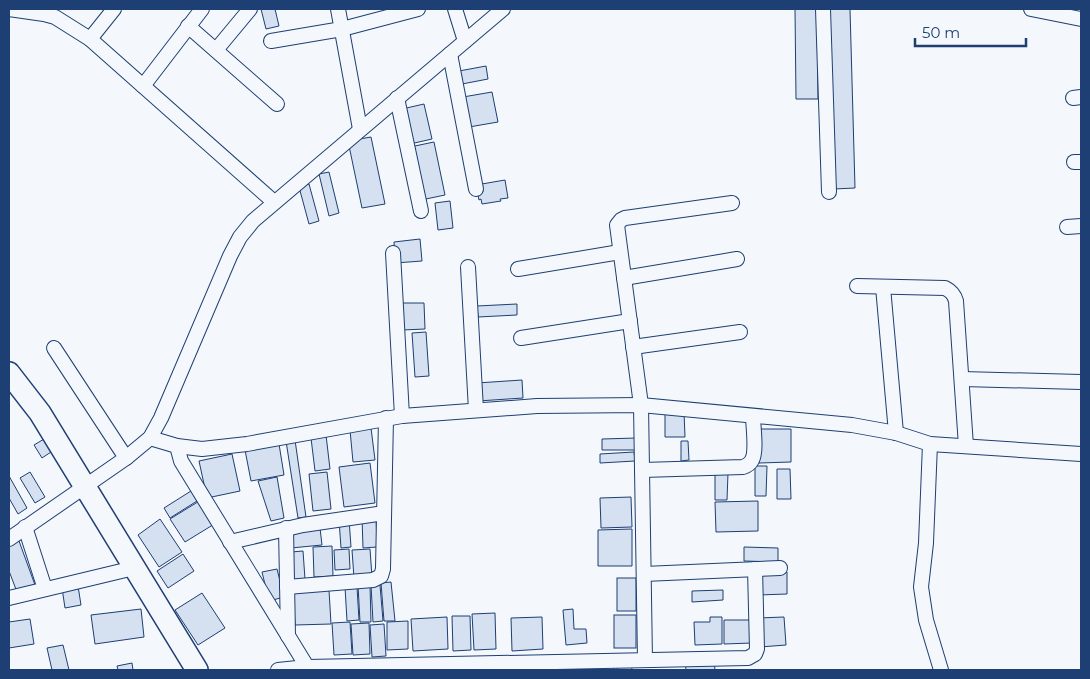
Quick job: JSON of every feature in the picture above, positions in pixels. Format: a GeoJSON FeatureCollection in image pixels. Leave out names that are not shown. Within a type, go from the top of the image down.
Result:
{"type":"FeatureCollection","features":[{"type":"Feature","properties":{"kind":"main road"},"geometry":{"type":"LineString","coordinates":[[9,373],[40,413],[84,488],[197,670]]}},
{"type":"Feature","properties":{"kind":"street"},"geometry":{"type":"LineString","coordinates":[[9,9],[55,17],[90,39],[274,202]]}},
{"type":"Feature","properties":{"kind":"street"},"geometry":{"type":"LineString","coordinates":[[90,39],[114,9]]}},
{"type":"Feature","properties":{"kind":"street"},"geometry":{"type":"LineString","coordinates":[[143,86],[202,9]]}},
{"type":"Feature","properties":{"kind":"street"},"geometry":{"type":"LineString","coordinates":[[216,50],[250,9]]}},
{"type":"Feature","properties":{"kind":"street"},"geometry":{"type":"LineString","coordinates":[[338,9],[360,130]]}},
{"type":"Feature","properties":{"kind":"street"},"geometry":{"type":"LineString","coordinates":[[271,41],[342,29],[418,9]]}},
{"type":"Feature","properties":{"kind":"street"},"geometry":{"type":"LineString","coordinates":[[455,9],[465,41]]}},
{"type":"Feature","properties":{"kind":"street"},"geometry":{"type":"LineString","coordinates":[[9,538],[84,488],[150,438],[161,418],[230,256],[240,237],[253,221],[503,9]]}},
{"type":"Feature","properties":{"kind":"street"},"geometry":{"type":"LineString","coordinates":[[823,9],[829,192]]}},
{"type":"Feature","properties":{"kind":"street"},"geometry":{"type":"LineString","coordinates":[[1031,9],[1081,19]]}},
{"type":"Feature","properties":{"kind":"street"},"geometry":{"type":"LineString","coordinates":[[188,26],[277,104]]}},
{"type":"Feature","properties":{"kind":"street"},"geometry":{"type":"LineString","coordinates":[[450,54],[476,189]]}},
{"type":"Feature","properties":{"kind":"street"},"geometry":{"type":"LineString","coordinates":[[397,98],[421,211]]}},
{"type":"Feature","properties":{"kind":"street"},"geometry":{"type":"LineString","coordinates":[[645,660],[641,405],[617,226],[621,220],[732,203]]}},
{"type":"Feature","properties":{"kind":"street"},"geometry":{"type":"LineString","coordinates":[[1067,227],[1081,226]]}},
{"type":"Feature","properties":{"kind":"street"},"geometry":{"type":"LineString","coordinates":[[518,269],[620,252]]}},
{"type":"Feature","properties":{"kind":"street"},"geometry":{"type":"LineString","coordinates":[[393,253],[402,416]]}},
{"type":"Feature","properties":{"kind":"street"},"geometry":{"type":"LineString","coordinates":[[624,278],[737,260]]}},
{"type":"Feature","properties":{"kind":"street"},"geometry":{"type":"LineString","coordinates":[[468,267],[476,410]]}},
{"type":"Feature","properties":{"kind":"street"},"geometry":{"type":"LineString","coordinates":[[856,286],[945,288],[951,291],[956,301],[966,446]]}},
{"type":"Feature","properties":{"kind":"street"},"geometry":{"type":"LineString","coordinates":[[883,287],[896,433]]}},
{"type":"Feature","properties":{"kind":"street"},"geometry":{"type":"LineString","coordinates":[[520,338],[630,322]]}},
{"type":"Feature","properties":{"kind":"street"},"geometry":{"type":"LineString","coordinates":[[633,347],[740,332]]}},
{"type":"Feature","properties":{"kind":"street"},"geometry":{"type":"LineString","coordinates":[[54,348],[126,458]]}},
{"type":"Feature","properties":{"kind":"street"},"geometry":{"type":"LineString","coordinates":[[962,379],[1081,382]]}},
{"type":"Feature","properties":{"kind":"street"},"geometry":{"type":"LineString","coordinates":[[150,438],[176,446],[202,449],[247,444],[402,416],[537,406],[641,405],[852,426],[896,433],[930,444],[1081,454]]}},
{"type":"Feature","properties":{"kind":"street"},"geometry":{"type":"LineString","coordinates":[[642,470],[743,467],[748,465],[754,454],[753,416]]}},
{"type":"Feature","properties":{"kind":"street"},"geometry":{"type":"LineString","coordinates":[[287,588],[373,580],[381,576],[383,569],[386,418]]}},
{"type":"Feature","properties":{"kind":"street"},"geometry":{"type":"LineString","coordinates":[[930,444],[926,542],[921,587],[926,620],[941,670]]}},
{"type":"Feature","properties":{"kind":"street"},"geometry":{"type":"LineString","coordinates":[[176,446],[180,461],[308,669]]}},
{"type":"Feature","properties":{"kind":"street"},"geometry":{"type":"LineString","coordinates":[[230,542],[286,528],[384,513]]}},
{"type":"Feature","properties":{"kind":"street"},"geometry":{"type":"LineString","coordinates":[[25,527],[45,589]]}},
{"type":"Feature","properties":{"kind":"street"},"geometry":{"type":"LineString","coordinates":[[286,528],[288,637]]}},
{"type":"Feature","properties":{"kind":"street"},"geometry":{"type":"LineString","coordinates":[[9,598],[134,568]]}},
{"type":"Feature","properties":{"kind":"street"},"geometry":{"type":"LineString","coordinates":[[644,574],[780,568]]}},
{"type":"Feature","properties":{"kind":"street"},"geometry":{"type":"LineString","coordinates":[[278,670],[752,656],[757,649],[755,569]]}},
{"type":"Feature","properties":{"kind":"building"},"geometry":{"type":"Polygon","coordinates":[[[261,9],[275,9],[279,26],[266,29],[261,9]]]}},
{"type":"Feature","properties":{"kind":"building"},"geometry":{"type":"Polygon","coordinates":[[[795,9],[817,9],[818,99],[796,99],[795,9]]]}},
{"type":"Feature","properties":{"kind":"building"},"geometry":{"type":"Polygon","coordinates":[[[830,9],[850,9],[855,188],[834,189],[830,9]]]}},
{"type":"Feature","properties":{"kind":"building"},"geometry":{"type":"Polygon","coordinates":[[[486,66],[488,79],[462,84],[459,71],[486,66]]]}},
{"type":"Feature","properties":{"kind":"building"},"geometry":{"type":"Polygon","coordinates":[[[492,92],[498,122],[469,127],[463,97],[492,92]]]}},
{"type":"Feature","properties":{"kind":"building"},"geometry":{"type":"Polygon","coordinates":[[[424,104],[432,139],[410,144],[402,109],[424,104]]]}},
{"type":"Feature","properties":{"kind":"building"},"geometry":{"type":"Polygon","coordinates":[[[371,137],[385,204],[362,208],[348,141],[371,137]]]}},
{"type":"Feature","properties":{"kind":"building"},"geometry":{"type":"Polygon","coordinates":[[[434,142],[445,195],[421,200],[410,147],[434,142]]]}},
{"type":"Feature","properties":{"kind":"building"},"geometry":{"type":"Polygon","coordinates":[[[329,172],[339,213],[329,216],[319,174],[329,172]]]}},
{"type":"Feature","properties":{"kind":"building"},"geometry":{"type":"Polygon","coordinates":[[[505,180],[508,198],[482,204],[481,199],[479,200],[476,185],[505,180]]]}},
{"type":"Feature","properties":{"kind":"building"},"geometry":{"type":"Polygon","coordinates":[[[309,184],[319,221],[309,224],[299,187],[309,184]]]}},
{"type":"Feature","properties":{"kind":"building"},"geometry":{"type":"Polygon","coordinates":[[[450,201],[453,228],[438,230],[435,203],[450,201]]]}},
{"type":"Feature","properties":{"kind":"building"},"geometry":{"type":"Polygon","coordinates":[[[420,239],[422,261],[395,263],[394,242],[420,239]]]}},
{"type":"Feature","properties":{"kind":"building"},"geometry":{"type":"Polygon","coordinates":[[[401,303],[424,303],[425,329],[402,330],[401,303]]]}},
{"type":"Feature","properties":{"kind":"building"},"geometry":{"type":"Polygon","coordinates":[[[517,304],[517,315],[478,317],[477,306],[517,304]]]}},
{"type":"Feature","properties":{"kind":"building"},"geometry":{"type":"Polygon","coordinates":[[[426,332],[429,376],[415,377],[412,333],[426,332]]]}},
{"type":"Feature","properties":{"kind":"building"},"geometry":{"type":"Polygon","coordinates":[[[522,380],[523,398],[478,401],[477,383],[522,380]]]}},
{"type":"Feature","properties":{"kind":"building"},"geometry":{"type":"Polygon","coordinates":[[[665,412],[684,412],[685,437],[665,437],[665,412]]]}},
{"type":"Feature","properties":{"kind":"building"},"geometry":{"type":"Polygon","coordinates":[[[371,428],[375,460],[353,462],[350,430],[371,428]]]}},
{"type":"Feature","properties":{"kind":"building"},"geometry":{"type":"Polygon","coordinates":[[[759,429],[791,429],[791,462],[759,463],[759,429]]]}},
{"type":"Feature","properties":{"kind":"building"},"geometry":{"type":"Polygon","coordinates":[[[326,435],[330,469],[315,471],[311,438],[326,435]]]}},
{"type":"Feature","properties":{"kind":"building"},"geometry":{"type":"Polygon","coordinates":[[[636,438],[636,450],[602,450],[602,439],[636,438]]]}},
{"type":"Feature","properties":{"kind":"building"},"geometry":{"type":"Polygon","coordinates":[[[44,439],[51,452],[42,458],[34,445],[44,439]]]}},
{"type":"Feature","properties":{"kind":"building"},"geometry":{"type":"Polygon","coordinates":[[[295,440],[306,517],[298,518],[286,441],[295,440]]]}},
{"type":"Feature","properties":{"kind":"building"},"geometry":{"type":"Polygon","coordinates":[[[681,441],[688,441],[689,460],[681,461],[681,441]]]}},
{"type":"Feature","properties":{"kind":"building"},"geometry":{"type":"Polygon","coordinates":[[[279,444],[284,475],[251,481],[245,450],[279,444]]]}},
{"type":"Feature","properties":{"kind":"building"},"geometry":{"type":"Polygon","coordinates":[[[634,452],[635,461],[600,463],[600,454],[634,452]]]}},
{"type":"Feature","properties":{"kind":"building"},"geometry":{"type":"Polygon","coordinates":[[[232,454],[240,491],[207,498],[199,461],[232,454]]]}},
{"type":"Feature","properties":{"kind":"building"},"geometry":{"type":"Polygon","coordinates":[[[370,463],[375,503],[344,507],[339,467],[370,463]]]}},
{"type":"Feature","properties":{"kind":"building"},"geometry":{"type":"Polygon","coordinates":[[[755,466],[767,466],[766,496],[755,496],[755,466]]]}},
{"type":"Feature","properties":{"kind":"building"},"geometry":{"type":"Polygon","coordinates":[[[777,469],[790,469],[791,499],[777,499],[777,469]]]}},
{"type":"Feature","properties":{"kind":"building"},"geometry":{"type":"Polygon","coordinates":[[[30,472],[45,497],[35,503],[20,478],[30,472]]]}},
{"type":"Feature","properties":{"kind":"building"},"geometry":{"type":"Polygon","coordinates":[[[327,472],[331,509],[313,511],[309,474],[327,472]]]}},
{"type":"Feature","properties":{"kind":"building"},"geometry":{"type":"Polygon","coordinates":[[[715,472],[728,473],[727,500],[715,500],[715,472]]]}},
{"type":"Feature","properties":{"kind":"building"},"geometry":{"type":"Polygon","coordinates":[[[9,476],[27,508],[18,514],[9,498],[9,476]]]}},
{"type":"Feature","properties":{"kind":"building"},"geometry":{"type":"Polygon","coordinates":[[[277,477],[284,518],[271,521],[258,481],[277,477]]]}},
{"type":"Feature","properties":{"kind":"building"},"geometry":{"type":"Polygon","coordinates":[[[191,491],[197,501],[170,518],[164,508],[191,491]]]}},
{"type":"Feature","properties":{"kind":"building"},"geometry":{"type":"Polygon","coordinates":[[[631,497],[632,527],[601,528],[600,498],[631,497]]]}},
{"type":"Feature","properties":{"kind":"building"},"geometry":{"type":"Polygon","coordinates":[[[201,500],[216,523],[185,542],[170,519],[201,500]]]}},
{"type":"Feature","properties":{"kind":"building"},"geometry":{"type":"Polygon","coordinates":[[[758,501],[758,531],[716,532],[715,502],[758,501]]]}},
{"type":"Feature","properties":{"kind":"building"},"geometry":{"type":"Polygon","coordinates":[[[362,517],[376,517],[377,547],[363,548],[362,517]]]}},
{"type":"Feature","properties":{"kind":"building"},"geometry":{"type":"Polygon","coordinates":[[[160,519],[182,552],[159,567],[138,535],[160,519]]]}},
{"type":"Feature","properties":{"kind":"building"},"geometry":{"type":"Polygon","coordinates":[[[349,519],[351,547],[341,548],[339,520],[349,519]]]}},
{"type":"Feature","properties":{"kind":"building"},"geometry":{"type":"Polygon","coordinates":[[[320,528],[322,545],[291,548],[289,531],[320,528]]]}},
{"type":"Feature","properties":{"kind":"building"},"geometry":{"type":"Polygon","coordinates":[[[632,529],[632,566],[598,566],[598,530],[632,529]]]}},
{"type":"Feature","properties":{"kind":"building"},"geometry":{"type":"Polygon","coordinates":[[[19,541],[35,585],[17,592],[9,571],[9,545],[19,541]]]}},
{"type":"Feature","properties":{"kind":"building"},"geometry":{"type":"Polygon","coordinates":[[[332,546],[333,576],[314,577],[313,547],[332,546]]]}},
{"type":"Feature","properties":{"kind":"building"},"geometry":{"type":"Polygon","coordinates":[[[744,547],[778,548],[778,562],[744,561],[744,547]]]}},
{"type":"Feature","properties":{"kind":"building"},"geometry":{"type":"Polygon","coordinates":[[[349,549],[350,569],[335,570],[334,550],[349,549]]]}},
{"type":"Feature","properties":{"kind":"building"},"geometry":{"type":"Polygon","coordinates":[[[370,549],[372,577],[354,578],[352,550],[370,549]]]}},
{"type":"Feature","properties":{"kind":"building"},"geometry":{"type":"Polygon","coordinates":[[[303,551],[305,579],[293,580],[291,552],[303,551]]]}},
{"type":"Feature","properties":{"kind":"building"},"geometry":{"type":"Polygon","coordinates":[[[183,554],[194,571],[168,588],[157,571],[183,554]]]}},
{"type":"Feature","properties":{"kind":"building"},"geometry":{"type":"Polygon","coordinates":[[[277,569],[284,597],[269,601],[262,572],[277,569]]]}},
{"type":"Feature","properties":{"kind":"building"},"geometry":{"type":"Polygon","coordinates":[[[757,572],[787,572],[787,594],[758,595],[757,572]]]}},
{"type":"Feature","properties":{"kind":"building"},"geometry":{"type":"Polygon","coordinates":[[[617,578],[636,578],[636,611],[617,611],[617,578]]]}},
{"type":"Feature","properties":{"kind":"building"},"geometry":{"type":"Polygon","coordinates":[[[391,582],[395,621],[384,621],[381,583],[391,582]]]}},
{"type":"Feature","properties":{"kind":"building"},"geometry":{"type":"Polygon","coordinates":[[[370,584],[371,622],[360,622],[358,585],[370,584]]]}},
{"type":"Feature","properties":{"kind":"building"},"geometry":{"type":"Polygon","coordinates":[[[371,585],[380,585],[383,621],[373,622],[371,585]]]}},
{"type":"Feature","properties":{"kind":"building"},"geometry":{"type":"Polygon","coordinates":[[[78,586],[81,605],[65,608],[62,588],[78,586]]]}},
{"type":"Feature","properties":{"kind":"building"},"geometry":{"type":"Polygon","coordinates":[[[345,587],[357,587],[359,620],[347,621],[345,587]]]}},
{"type":"Feature","properties":{"kind":"building"},"geometry":{"type":"Polygon","coordinates":[[[329,590],[331,624],[295,625],[293,592],[329,590]]]}},
{"type":"Feature","properties":{"kind":"building"},"geometry":{"type":"Polygon","coordinates":[[[723,590],[723,600],[692,602],[692,591],[723,590]]]}},
{"type":"Feature","properties":{"kind":"building"},"geometry":{"type":"Polygon","coordinates":[[[202,593],[225,628],[198,645],[175,610],[202,593]]]}},
{"type":"Feature","properties":{"kind":"building"},"geometry":{"type":"Polygon","coordinates":[[[141,609],[144,637],[95,644],[91,615],[141,609]]]}},
{"type":"Feature","properties":{"kind":"building"},"geometry":{"type":"Polygon","coordinates":[[[573,609],[574,629],[586,629],[587,643],[566,645],[563,610],[573,609]]]}},
{"type":"Feature","properties":{"kind":"building"},"geometry":{"type":"Polygon","coordinates":[[[495,613],[496,649],[474,650],[472,614],[495,613]]]}},
{"type":"Feature","properties":{"kind":"building"},"geometry":{"type":"Polygon","coordinates":[[[614,615],[636,615],[636,648],[614,648],[614,615]]]}},
{"type":"Feature","properties":{"kind":"building"},"geometry":{"type":"Polygon","coordinates":[[[452,616],[470,616],[471,650],[453,651],[452,616]]]}},
{"type":"Feature","properties":{"kind":"building"},"geometry":{"type":"Polygon","coordinates":[[[447,617],[448,649],[413,651],[411,619],[447,617]]]}},
{"type":"Feature","properties":{"kind":"building"},"geometry":{"type":"Polygon","coordinates":[[[542,617],[543,649],[512,651],[511,618],[542,617]]]}},
{"type":"Feature","properties":{"kind":"building"},"geometry":{"type":"Polygon","coordinates":[[[710,617],[722,617],[722,644],[695,645],[694,622],[710,622],[710,617]]]}},
{"type":"Feature","properties":{"kind":"building"},"geometry":{"type":"Polygon","coordinates":[[[784,617],[786,645],[760,647],[758,618],[784,617]]]}},
{"type":"Feature","properties":{"kind":"building"},"geometry":{"type":"Polygon","coordinates":[[[30,619],[34,644],[9,648],[9,622],[30,619]]]}},
{"type":"Feature","properties":{"kind":"building"},"geometry":{"type":"Polygon","coordinates":[[[724,620],[752,620],[752,643],[724,644],[724,620]]]}},
{"type":"Feature","properties":{"kind":"building"},"geometry":{"type":"Polygon","coordinates":[[[408,621],[408,649],[387,650],[387,622],[408,621]]]}},
{"type":"Feature","properties":{"kind":"building"},"geometry":{"type":"Polygon","coordinates":[[[350,622],[352,654],[334,655],[332,623],[350,622]]]}},
{"type":"Feature","properties":{"kind":"building"},"geometry":{"type":"Polygon","coordinates":[[[369,623],[370,654],[353,655],[351,624],[369,623]]]}},
{"type":"Feature","properties":{"kind":"building"},"geometry":{"type":"Polygon","coordinates":[[[384,624],[386,656],[372,657],[370,625],[384,624]]]}},
{"type":"Feature","properties":{"kind":"building"},"geometry":{"type":"Polygon","coordinates":[[[63,645],[69,670],[52,670],[47,648],[63,645]]]}},
{"type":"Feature","properties":{"kind":"building"},"geometry":{"type":"Polygon","coordinates":[[[714,659],[715,670],[686,670],[685,661],[714,659]]]}},
{"type":"Feature","properties":{"kind":"building"},"geometry":{"type":"Polygon","coordinates":[[[617,660],[631,660],[632,670],[617,670],[617,660]]]}},
{"type":"Feature","properties":{"kind":"building"},"geometry":{"type":"Polygon","coordinates":[[[132,663],[133,670],[118,670],[117,666],[132,663]]]}},
{"type":"Feature","properties":{"kind":"building"},"geometry":{"type":"Polygon","coordinates":[[[614,667],[614,670],[595,670],[595,668],[614,667]]]}}]}
